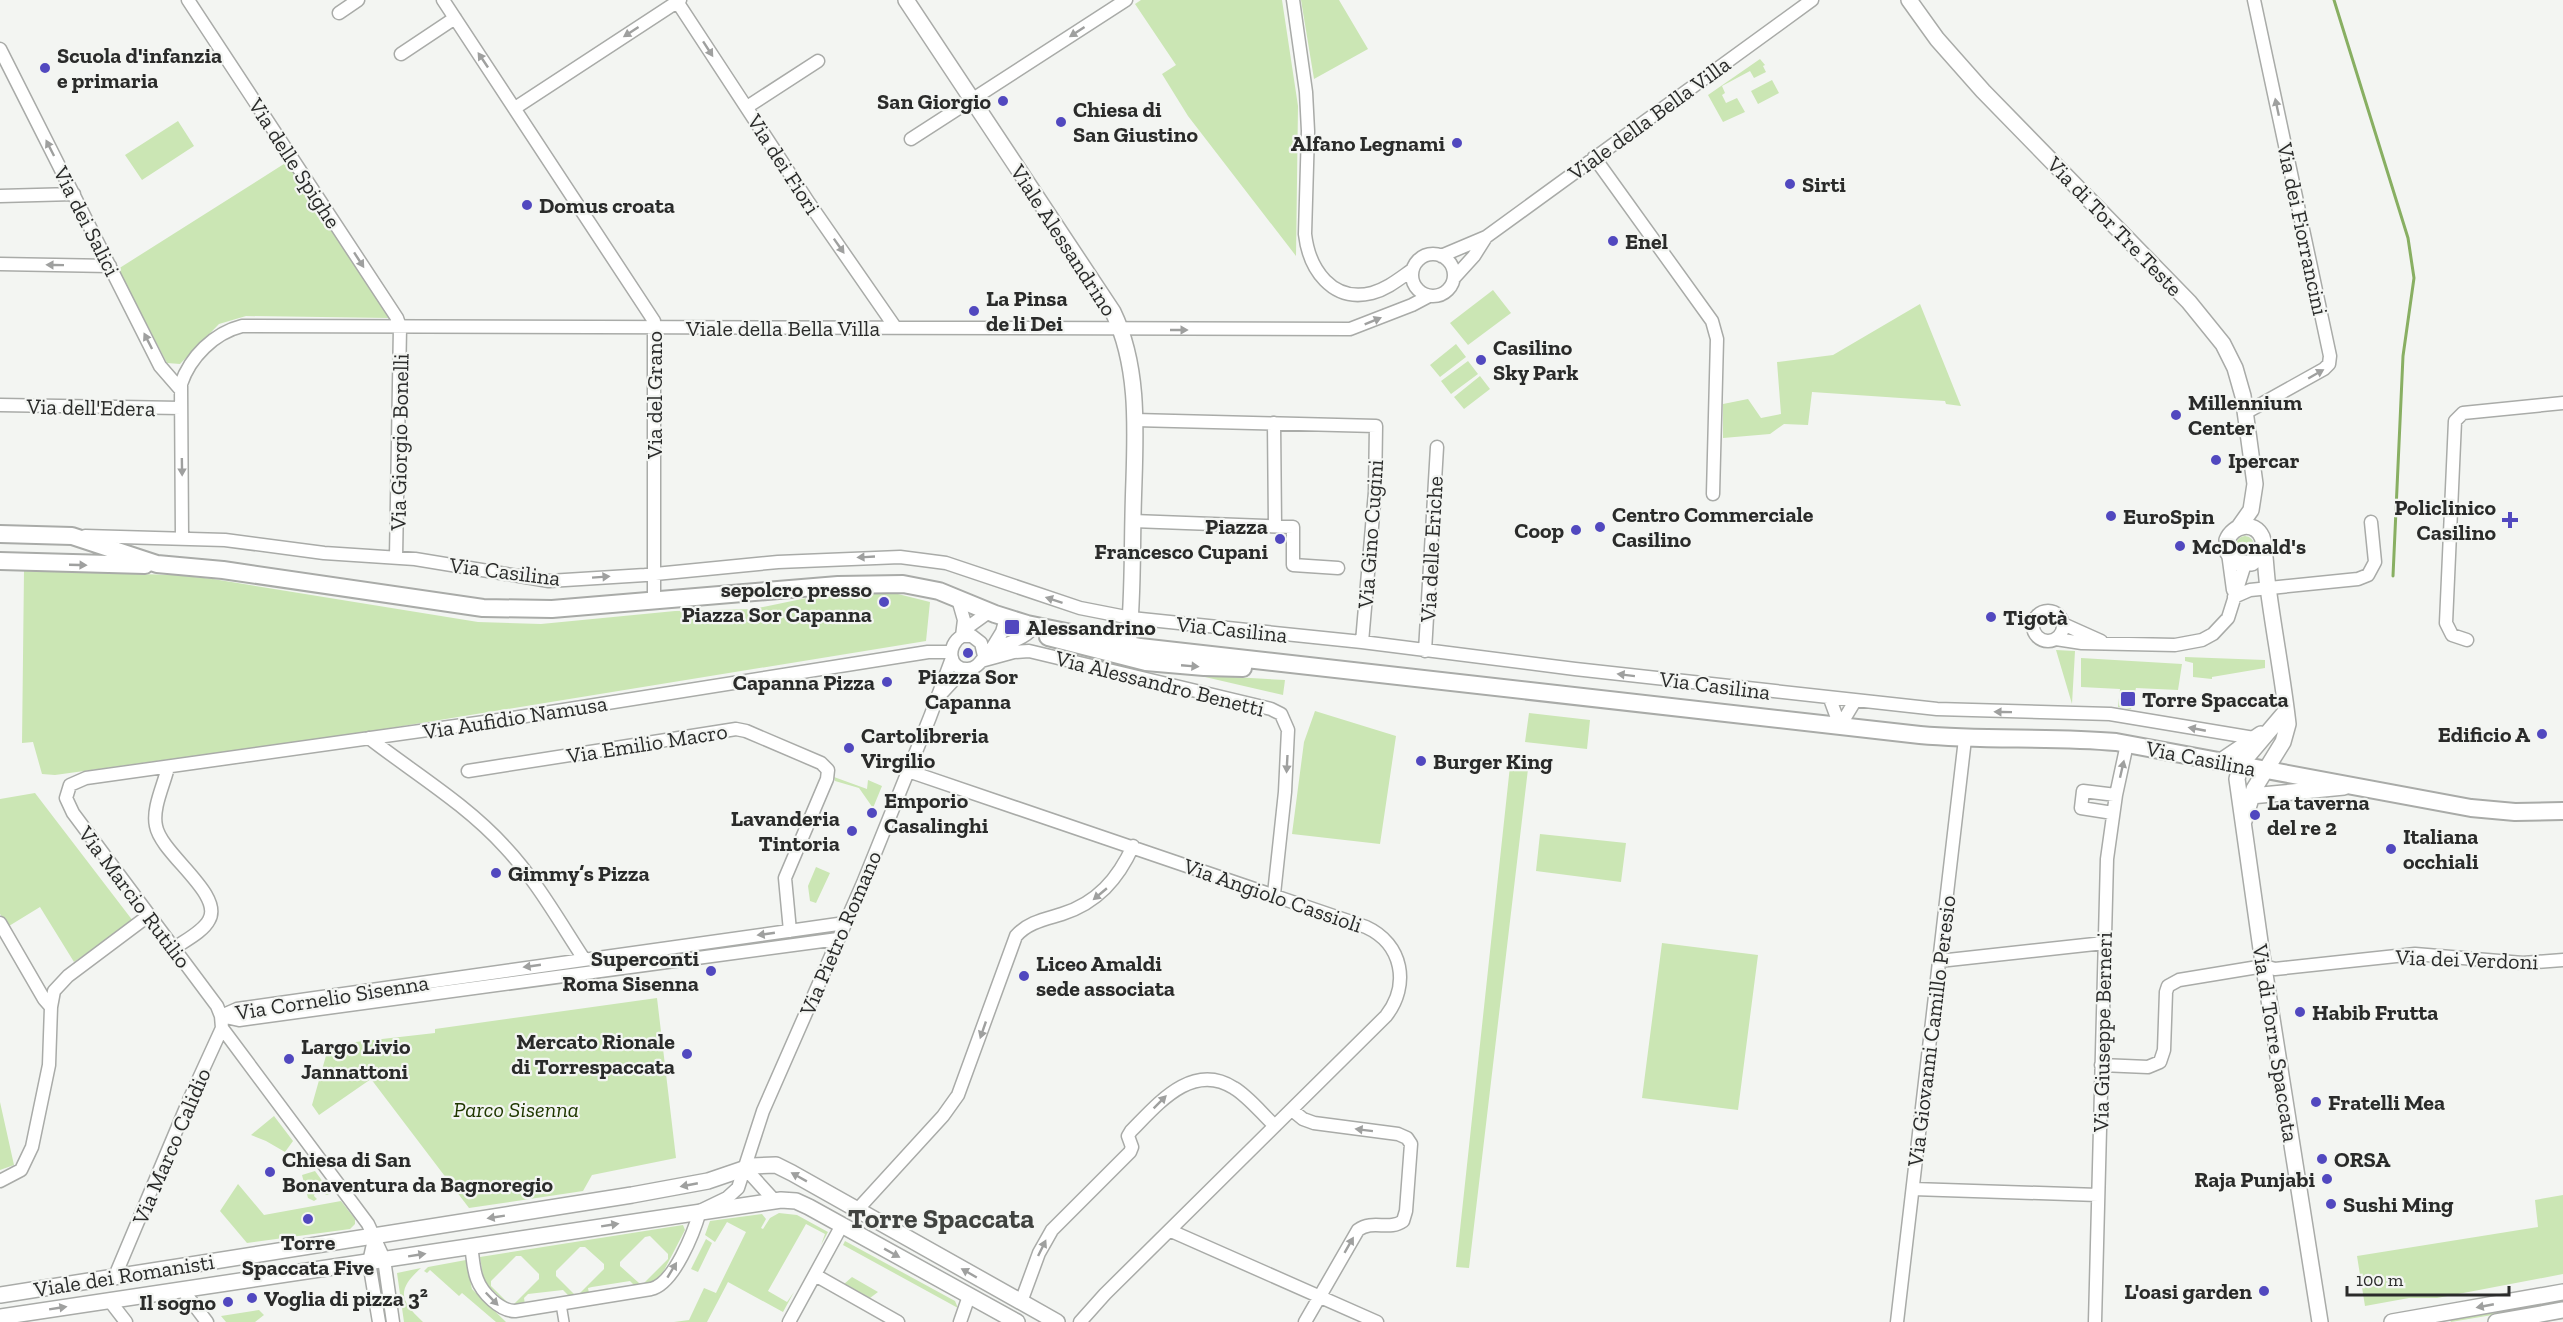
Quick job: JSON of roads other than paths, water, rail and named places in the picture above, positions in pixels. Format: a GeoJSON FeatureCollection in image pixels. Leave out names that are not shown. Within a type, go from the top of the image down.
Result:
{"type":"FeatureCollection","features":[{"type":"Feature","properties":{"kind":"main road","name":"Via Casilina"},"geometry":{"type":"LineString","coordinates":[[0,534],[72,536],[158,564]]}},
{"type":"Feature","properties":{"kind":"main road","name":"Via Casilina"},"geometry":{"type":"LineString","coordinates":[[0,561],[108,566],[158,564],[224,570],[483,608],[552,609],[877,583],[924,588],[1034,626],[1128,645],[1965,739],[2087,740],[2127,744],[2471,808],[2530,813],[2563,811]]}},
{"type":"Feature","properties":{"kind":"main road","name":"Via Casilina"},"geometry":{"type":"LineString","coordinates":[[1034,626],[1040,633],[1052,639],[1146,662],[1229,668],[1298,664]]}},
{"type":"Feature","properties":{"kind":"street","name":"Via delle Spighe"},"geometry":{"type":"LineString","coordinates":[[189,0],[397,318],[400,327]]}},
{"type":"Feature","properties":{"kind":"street"},"geometry":{"type":"LineString","coordinates":[[339,13],[358,0]]}},
{"type":"Feature","properties":{"kind":"street","name":"Via del Grano"},"geometry":{"type":"LineString","coordinates":[[443,0],[643,302],[656,328],[654,601]]}},
{"type":"Feature","properties":{"kind":"street","name":"Viale Alessandrino"},"geometry":{"type":"LineString","coordinates":[[906,0],[1113,312],[1121,329],[1132,374],[1135,420],[1131,618],[1128,645]]}},
{"type":"Feature","properties":{"kind":"street"},"geometry":{"type":"LineString","coordinates":[[911,139],[1126,0]]}},
{"type":"Feature","properties":{"kind":"street"},"geometry":{"type":"LineString","coordinates":[[1293,0],[1306,92],[1305,234],[1312,265],[1322,279],[1339,290],[1358,295],[1387,287],[1412,270],[1415,286],[1430,296]]}},
{"type":"Feature","properties":{"kind":"street","name":"Viale della Bella Villa"},"geometry":{"type":"LineString","coordinates":[[1412,270],[1420,258],[1427,255],[1441,256],[1486,237],[1812,0]]}},
{"type":"Feature","properties":{"kind":"street","name":"Via di Tor Tre Teste"},"geometry":{"type":"LineString","coordinates":[[1910,0],[1937,39],[1983,91],[2207,323],[2232,361],[2247,412],[2255,484],[2260,504],[2259,532],[2263,540],[2286,711],[2286,736],[2265,769]]}},
{"type":"Feature","properties":{"kind":"street","name":"Via dei Fiorrancini"},"geometry":{"type":"LineString","coordinates":[[2247,412],[2324,369],[2329,364],[2330,356],[2254,0]]}},
{"type":"Feature","properties":{"kind":"street"},"geometry":{"type":"LineString","coordinates":[[515,108],[678,1]]}},
{"type":"Feature","properties":{"kind":"street","name":"Via dei Fiori"},"geometry":{"type":"LineString","coordinates":[[678,1],[895,327]]}},
{"type":"Feature","properties":{"kind":"street"},"geometry":{"type":"LineString","coordinates":[[401,54],[455,18]]}},
{"type":"Feature","properties":{"kind":"street","name":"Via dei Salici"},"geometry":{"type":"LineString","coordinates":[[0,49],[160,366],[180,389]]}},
{"type":"Feature","properties":{"kind":"street"},"geometry":{"type":"LineString","coordinates":[[747,107],[818,61]]}},
{"type":"Feature","properties":{"kind":"street"},"geometry":{"type":"LineString","coordinates":[[1594,157],[1712,321],[1717,339],[1713,494]]}},
{"type":"Feature","properties":{"kind":"street"},"geometry":{"type":"LineString","coordinates":[[0,196],[74,194]]}},
{"type":"Feature","properties":{"kind":"street","name":"Viale della Bella Villa"},"geometry":{"type":"LineString","coordinates":[[181,408],[180,389],[186,371],[206,346],[233,328],[250,325],[1350,329],[1448,290],[1454,278],[1474,256],[1486,237]]}},
{"type":"Feature","properties":{"kind":"street"},"geometry":{"type":"LineString","coordinates":[[1441,256],[1451,265],[1454,278]]}},
{"type":"Feature","properties":{"kind":"street"},"geometry":{"type":"LineString","coordinates":[[0,264],[110,266]]}},
{"type":"Feature","properties":{"kind":"street","name":"Via Giorgio Bonelli"},"geometry":{"type":"LineString","coordinates":[[396,558],[400,327]]}},
{"type":"Feature","properties":{"kind":"street"},"geometry":{"type":"LineString","coordinates":[[2467,640],[2452,634],[2446,623],[2453,425],[2456,418],[2463,413],[2563,403]]}},
{"type":"Feature","properties":{"kind":"street","name":"Via dell'Edera"},"geometry":{"type":"LineString","coordinates":[[0,405],[181,408]]}},
{"type":"Feature","properties":{"kind":"street"},"geometry":{"type":"LineString","coordinates":[[181,408],[182,538]]}},
{"type":"Feature","properties":{"kind":"street"},"geometry":{"type":"LineString","coordinates":[[1135,420],[1274,423],[1275,526]]}},
{"type":"Feature","properties":{"kind":"street","name":"Via Gino Cugini"},"geometry":{"type":"LineString","coordinates":[[1274,423],[1376,426],[1375,492],[1362,642]]}},
{"type":"Feature","properties":{"kind":"street","name":"Via delle Eriche"},"geometry":{"type":"LineString","coordinates":[[1425,651],[1437,447]]}},
{"type":"Feature","properties":{"kind":"street","name":"Via di Tor Tre Teste"},"geometry":{"type":"LineString","coordinates":[[2228,553],[2227,537],[2239,527],[2251,510],[2255,484]]}},
{"type":"Feature","properties":{"kind":"street"},"geometry":{"type":"LineString","coordinates":[[1133,521],[1293,527],[1293,565],[1338,568]]}},
{"type":"Feature","properties":{"kind":"street"},"geometry":{"type":"LineString","coordinates":[[2235,597],[2250,590],[2358,579],[2368,575],[2375,562],[2371,522]]}},
{"type":"Feature","properties":{"kind":"street"},"geometry":{"type":"LineString","coordinates":[[2239,527],[2248,526],[2259,532]]}},
{"type":"Feature","properties":{"kind":"street","name":"Via Casilina"},"geometry":{"type":"LineString","coordinates":[[72,536],[225,540],[331,554],[396,558],[549,581],[778,562],[900,557],[946,563],[1080,608],[1131,618],[1362,642],[1830,699],[1957,711],[2103,713],[2254,738]]}},
{"type":"Feature","properties":{"kind":"street"},"geometry":{"type":"LineString","coordinates":[[2107,643],[2063,624],[2056,614],[2048,611],[2040,614],[2034,621],[2034,629],[2039,638],[2047,641],[2056,639],[2082,643],[2175,645],[2197,642],[2214,634],[2223,626],[2230,615],[2247,564],[2258,559],[2263,552]]}},
{"type":"Feature","properties":{"kind":"street"},"geometry":{"type":"LineString","coordinates":[[2228,553],[2234,560],[2247,564],[2268,588]]}},
{"type":"Feature","properties":{"kind":"street"},"geometry":{"type":"LineString","coordinates":[[2228,553],[2235,597]]}},
{"type":"Feature","properties":{"kind":"street"},"geometry":{"type":"LineString","coordinates":[[958,598],[964,617],[963,633]]}},
{"type":"Feature","properties":{"kind":"street"},"geometry":{"type":"LineString","coordinates":[[989,612],[954,642],[951,655],[956,665],[964,669],[974,668],[1002,632],[1006,618]]}},
{"type":"Feature","properties":{"kind":"street"},"geometry":{"type":"LineString","coordinates":[[2056,639],[2061,634],[2063,624]]}},
{"type":"Feature","properties":{"kind":"street"},"geometry":{"type":"LineString","coordinates":[[985,656],[1028,634],[1034,626]]}},
{"type":"Feature","properties":{"kind":"street"},"geometry":{"type":"LineString","coordinates":[[963,633],[979,640],[985,656]]}},
{"type":"Feature","properties":{"kind":"street","name":"Via Alessandro Benetti"},"geometry":{"type":"LineString","coordinates":[[985,656],[1029,651],[1239,700],[1278,712],[1287,724],[1288,736],[1285,792],[1274,894]]}},
{"type":"Feature","properties":{"kind":"street","name":"Via Aufidio Namusa"},"geometry":{"type":"LineString","coordinates":[[79,780],[928,652],[951,655]]}},
{"type":"Feature","properties":{"kind":"street","name":"Via Pietro Romano"},"geometry":{"type":"LineString","coordinates":[[744,1167],[763,1111],[908,771],[937,698],[951,655]]}},
{"type":"Feature","properties":{"kind":"street","name":"Via Pietro Romano"},"geometry":{"type":"LineString","coordinates":[[937,698],[964,669]]}},
{"type":"Feature","properties":{"kind":"street"},"geometry":{"type":"LineString","coordinates":[[1830,699],[1840,726]]}},
{"type":"Feature","properties":{"kind":"street"},"geometry":{"type":"LineString","coordinates":[[1840,726],[1854,701]]}},
{"type":"Feature","properties":{"kind":"street"},"geometry":{"type":"LineString","coordinates":[[2241,764],[2286,711]]}},
{"type":"Feature","properties":{"kind":"street"},"geometry":{"type":"LineString","coordinates":[[2221,761],[2276,724]]}},
{"type":"Feature","properties":{"kind":"street","name":"Via Emilio Macro"},"geometry":{"type":"LineString","coordinates":[[468,771],[735,729],[746,731],[821,764],[828,770],[827,779],[784,881],[790,931]]}},
{"type":"Feature","properties":{"kind":"street"},"geometry":{"type":"LineString","coordinates":[[369,738],[451,800],[501,843],[538,889],[584,959]]}},
{"type":"Feature","properties":{"kind":"street","name":"Via Giovanni Camillo Peresio"},"geometry":{"type":"LineString","coordinates":[[1897,1322],[1965,739]]}},
{"type":"Feature","properties":{"kind":"street","name":"Via Giuseppe Berneri"},"geometry":{"type":"LineString","coordinates":[[2095,1322],[2107,859],[2116,795],[2127,744]]}},
{"type":"Feature","properties":{"kind":"street","name":"Via di Torre Spaccata"},"geometry":{"type":"LineString","coordinates":[[2241,764],[2237,779],[2243,824],[2320,1322]]}},
{"type":"Feature","properties":{"kind":"street"},"geometry":{"type":"LineString","coordinates":[[168,767],[156,814],[157,831],[180,864],[202,888],[210,901],[211,911],[206,925],[173,949]]}},
{"type":"Feature","properties":{"kind":"street"},"geometry":{"type":"LineString","coordinates":[[2243,824],[2251,796],[2265,769]]}},
{"type":"Feature","properties":{"kind":"street","name":"Via Angiolo Cassioli"},"geometry":{"type":"LineString","coordinates":[[908,771],[1350,921],[1381,934],[1393,950],[1400,978],[1398,997],[1386,1016],[1080,1322]]}},
{"type":"Feature","properties":{"kind":"street","name":"Via Marcio Rutilio"},"geometry":{"type":"LineString","coordinates":[[79,780],[67,789],[66,798],[70,808],[217,1006],[222,1022],[375,1235]]}},
{"type":"Feature","properties":{"kind":"street","name":"Via Casilina"},"geometry":{"type":"LineString","coordinates":[[2251,796],[2351,786]]}},
{"type":"Feature","properties":{"kind":"street"},"geometry":{"type":"LineString","coordinates":[[2113,813],[2081,808],[2083,791],[2116,795]]}},
{"type":"Feature","properties":{"kind":"street"},"geometry":{"type":"LineString","coordinates":[[858,1209],[943,1116],[958,1095],[1016,936],[1030,925],[1073,911],[1092,900],[1114,880],[1133,846]]}},
{"type":"Feature","properties":{"kind":"street"},"geometry":{"type":"LineString","coordinates":[[0,1181],[21,1170],[32,1147],[50,1065],[51,1007],[54,990],[62,981],[148,916]]}},
{"type":"Feature","properties":{"kind":"street"},"geometry":{"type":"LineString","coordinates":[[0,923],[44,999],[51,1007]]}},
{"type":"Feature","properties":{"kind":"street","name":"Via Cornelio Sisenna"},"geometry":{"type":"LineString","coordinates":[[222,1022],[237,1009],[845,923]]}},
{"type":"Feature","properties":{"kind":"street","name":"Via Cornelio Sisenna"},"geometry":{"type":"LineString","coordinates":[[222,1022],[838,939]]}},
{"type":"Feature","properties":{"kind":"street"},"geometry":{"type":"LineString","coordinates":[[1939,961],[2104,943]]}},
{"type":"Feature","properties":{"kind":"street","name":"Via dei Verdoni"},"geometry":{"type":"LineString","coordinates":[[2101,1065],[2148,1067],[2160,1062],[2164,1050],[2165,995],[2172,983],[2264,966],[2275,969],[2420,954],[2515,963],[2563,960]]}},
{"type":"Feature","properties":{"kind":"street","name":"Via Marco Calidio"},"geometry":{"type":"LineString","coordinates":[[115,1276],[222,1022]]}},
{"type":"Feature","properties":{"kind":"street"},"geometry":{"type":"LineString","coordinates":[[1021,1302],[1039,1253],[1052,1230],[1130,1152],[1132,1147],[1129,1133],[1174,1090],[1198,1080],[1226,1084],[1239,1091],[1275,1126]]}},
{"type":"Feature","properties":{"kind":"street"},"geometry":{"type":"LineString","coordinates":[[1292,1110],[1309,1122],[1398,1134],[1407,1138],[1411,1144],[1406,1211],[1402,1221],[1393,1225],[1370,1224],[1358,1230],[1305,1322]]}},
{"type":"Feature","properties":{"kind":"street","name":"Viale dei Romanisti"},"geometry":{"type":"LineString","coordinates":[[0,1295],[685,1186],[721,1178],[744,1167],[764,1164],[780,1166],[1057,1322]]}},
{"type":"Feature","properties":{"kind":"street"},"geometry":{"type":"LineString","coordinates":[[744,1167],[774,1200]]}},
{"type":"Feature","properties":{"kind":"street","name":"Viale dei Romanisti"},"geometry":{"type":"LineString","coordinates":[[700,1211],[734,1193],[744,1167]]}},
{"type":"Feature","properties":{"kind":"street"},"geometry":{"type":"LineString","coordinates":[[1913,1189],[2098,1195]]}},
{"type":"Feature","properties":{"kind":"street","name":"Viale dei Romanisti"},"geometry":{"type":"LineString","coordinates":[[0,1317],[774,1200],[801,1203],[1017,1322]]}},
{"type":"Feature","properties":{"kind":"street"},"geometry":{"type":"LineString","coordinates":[[471,1246],[476,1276],[481,1286],[503,1309],[517,1316],[561,1304],[660,1286],[670,1275],[690,1238],[700,1211]]}},
{"type":"Feature","properties":{"kind":"street"},"geometry":{"type":"LineString","coordinates":[[789,1322],[842,1225]]}},
{"type":"Feature","properties":{"kind":"street"},"geometry":{"type":"LineString","coordinates":[[1171,1231],[1377,1322]]}},
{"type":"Feature","properties":{"kind":"street"},"geometry":{"type":"LineString","coordinates":[[375,1235],[379,1322]]}},
{"type":"Feature","properties":{"kind":"street"},"geometry":{"type":"LineString","coordinates":[[377,1261],[393,1322]]}},
{"type":"Feature","properties":{"kind":"street"},"geometry":{"type":"LineString","coordinates":[[815,1275],[898,1322]]}},
{"type":"Feature","properties":{"kind":"street"},"geometry":{"type":"LineString","coordinates":[[182,1289],[207,1322]]}},
{"type":"Feature","properties":{"kind":"street"},"geometry":{"type":"LineString","coordinates":[[2392,1322],[2563,1292]]}},
{"type":"Feature","properties":{"kind":"street"},"geometry":{"type":"LineString","coordinates":[[960,1322],[969,1296]]}},
{"type":"Feature","properties":{"kind":"street"},"geometry":{"type":"LineString","coordinates":[[109,1300],[126,1322]]}},
{"type":"Feature","properties":{"kind":"street"},"geometry":{"type":"LineString","coordinates":[[561,1304],[564,1322]]}},
{"type":"Feature","properties":{"kind":"street"},"geometry":{"type":"LineString","coordinates":[[2496,1322],[2563,1310]]}},
{"type":"Feature","properties":{"kind":"waterway"},"geometry":{"type":"LineString","coordinates":[[2334,0],[2408,238],[2414,278],[2403,356],[2393,576]]}},
{"type":"Feature","properties":{"kind":"place","name":"Scuola d'infanzia e primaria"},"geometry":{"type":"Point","coordinates":[45,68]}},
{"type":"Feature","properties":{"kind":"place","name":"San Giorgio"},"geometry":{"type":"Point","coordinates":[1003,101]}},
{"type":"Feature","properties":{"kind":"place","name":"Chiesa di San Giustino"},"geometry":{"type":"Point","coordinates":[1061,122]}},
{"type":"Feature","properties":{"kind":"place","name":"Alfano Legnami"},"geometry":{"type":"Point","coordinates":[1457,143]}},
{"type":"Feature","properties":{"kind":"place","name":"Sirti"},"geometry":{"type":"Point","coordinates":[1790,184]}},
{"type":"Feature","properties":{"kind":"place","name":"Domus croata"},"geometry":{"type":"Point","coordinates":[527,205]}},
{"type":"Feature","properties":{"kind":"place","name":"Enel"},"geometry":{"type":"Point","coordinates":[1613,241]}},
{"type":"Feature","properties":{"kind":"place","name":"La Pinsa de li Dei"},"geometry":{"type":"Point","coordinates":[974,311]}},
{"type":"Feature","properties":{"kind":"place","name":"Casilino Sky Park"},"geometry":{"type":"Point","coordinates":[1481,360]}},
{"type":"Feature","properties":{"kind":"place","name":"Millennium Center"},"geometry":{"type":"Point","coordinates":[2176,415]}},
{"type":"Feature","properties":{"kind":"place","name":"Ipercar"},"geometry":{"type":"Point","coordinates":[2216,460]}},
{"type":"Feature","properties":{"kind":"place","name":"EuroSpin"},"geometry":{"type":"Point","coordinates":[2111,516]}},
{"type":"Feature","properties":{"kind":"place","name":"Policlinico Casilino"},"geometry":{"type":"Point","coordinates":[2510,520]}},
{"type":"Feature","properties":{"kind":"place","name":"Centro Commerciale Casilino"},"geometry":{"type":"Point","coordinates":[1600,527]}},
{"type":"Feature","properties":{"kind":"place","name":"Coop"},"geometry":{"type":"Point","coordinates":[1576,530]}},
{"type":"Feature","properties":{"kind":"place","name":"Piazza Francesco Cupani"},"geometry":{"type":"Point","coordinates":[1280,539]}},
{"type":"Feature","properties":{"kind":"place","name":"McDonald's"},"geometry":{"type":"Point","coordinates":[2180,546]}},
{"type":"Feature","properties":{"kind":"place","name":"sepolcro presso Piazza Sor Capanna"},"geometry":{"type":"Point","coordinates":[884,602]}},
{"type":"Feature","properties":{"kind":"place","name":"Tigotà"},"geometry":{"type":"Point","coordinates":[1991,617]}},
{"type":"Feature","properties":{"kind":"place","name":"Alessandrino"},"geometry":{"type":"Point","coordinates":[1012,627]}},
{"type":"Feature","properties":{"kind":"place","name":"Piazza Sor Capanna"},"geometry":{"type":"Point","coordinates":[968,653]}},
{"type":"Feature","properties":{"kind":"place","name":"Capanna Pizza"},"geometry":{"type":"Point","coordinates":[887,682]}},
{"type":"Feature","properties":{"kind":"place","name":"Torre Spaccata"},"geometry":{"type":"Point","coordinates":[2128,699]}},
{"type":"Feature","properties":{"kind":"place","name":"Edificio A"},"geometry":{"type":"Point","coordinates":[2542,734]}},
{"type":"Feature","properties":{"kind":"place","name":"Cartolibreria Virgilio"},"geometry":{"type":"Point","coordinates":[849,748]}},
{"type":"Feature","properties":{"kind":"place","name":"Burger King"},"geometry":{"type":"Point","coordinates":[1421,761]}},
{"type":"Feature","properties":{"kind":"place","name":"Emporio Casalinghi"},"geometry":{"type":"Point","coordinates":[872,813]}},
{"type":"Feature","properties":{"kind":"place","name":"La taverna del re 2"},"geometry":{"type":"Point","coordinates":[2255,815]}},
{"type":"Feature","properties":{"kind":"place","name":"Lavanderia Tintoria"},"geometry":{"type":"Point","coordinates":[852,831]}},
{"type":"Feature","properties":{"kind":"place","name":"Italiana occhiali"},"geometry":{"type":"Point","coordinates":[2391,849]}},
{"type":"Feature","properties":{"kind":"place","name":"Gimmy’s Pizza"},"geometry":{"type":"Point","coordinates":[496,873]}},
{"type":"Feature","properties":{"kind":"place","name":"Superconti Roma Sisenna"},"geometry":{"type":"Point","coordinates":[711,971]}},
{"type":"Feature","properties":{"kind":"place","name":"Liceo Amaldi sede associata"},"geometry":{"type":"Point","coordinates":[1024,976]}},
{"type":"Feature","properties":{"kind":"place","name":"Habib Frutta"},"geometry":{"type":"Point","coordinates":[2300,1012]}},
{"type":"Feature","properties":{"kind":"place","name":"Mercato Rionale di Torrespaccata"},"geometry":{"type":"Point","coordinates":[687,1054]}},
{"type":"Feature","properties":{"kind":"place","name":"Largo Livio Jannattoni"},"geometry":{"type":"Point","coordinates":[289,1059]}},
{"type":"Feature","properties":{"kind":"place","name":"Fratelli Mea"},"geometry":{"type":"Point","coordinates":[2316,1102]}},
{"type":"Feature","properties":{"kind":"place","name":"ORSA"},"geometry":{"type":"Point","coordinates":[2322,1159]}},
{"type":"Feature","properties":{"kind":"place","name":"Chiesa di San Bonaventura da Bagnoregio"},"geometry":{"type":"Point","coordinates":[270,1172]}},
{"type":"Feature","properties":{"kind":"place","name":"Raja Punjabi"},"geometry":{"type":"Point","coordinates":[2327,1179]}},
{"type":"Feature","properties":{"kind":"place","name":"Sushi Ming"},"geometry":{"type":"Point","coordinates":[2331,1204]}},
{"type":"Feature","properties":{"kind":"place","name":"Torre Spaccata Five"},"geometry":{"type":"Point","coordinates":[308,1219]}},
{"type":"Feature","properties":{"kind":"place","name":"L'oasi garden"},"geometry":{"type":"Point","coordinates":[2264,1291]}},
{"type":"Feature","properties":{"kind":"place","name":"Voglia di pizza 3²"},"geometry":{"type":"Point","coordinates":[252,1298]}},
{"type":"Feature","properties":{"kind":"place","name":"Il sogno"},"geometry":{"type":"Point","coordinates":[228,1302]}},
{"type":"Feature","properties":{"kind":"district","name":"Torre Spaccata"},"geometry":{"type":"Point","coordinates":[941,1218]}},
{"type":"Feature","properties":{"kind":"park label","name":"Parco Sisenna"},"geometry":{"type":"Point","coordinates":[516,1109]}}]}
